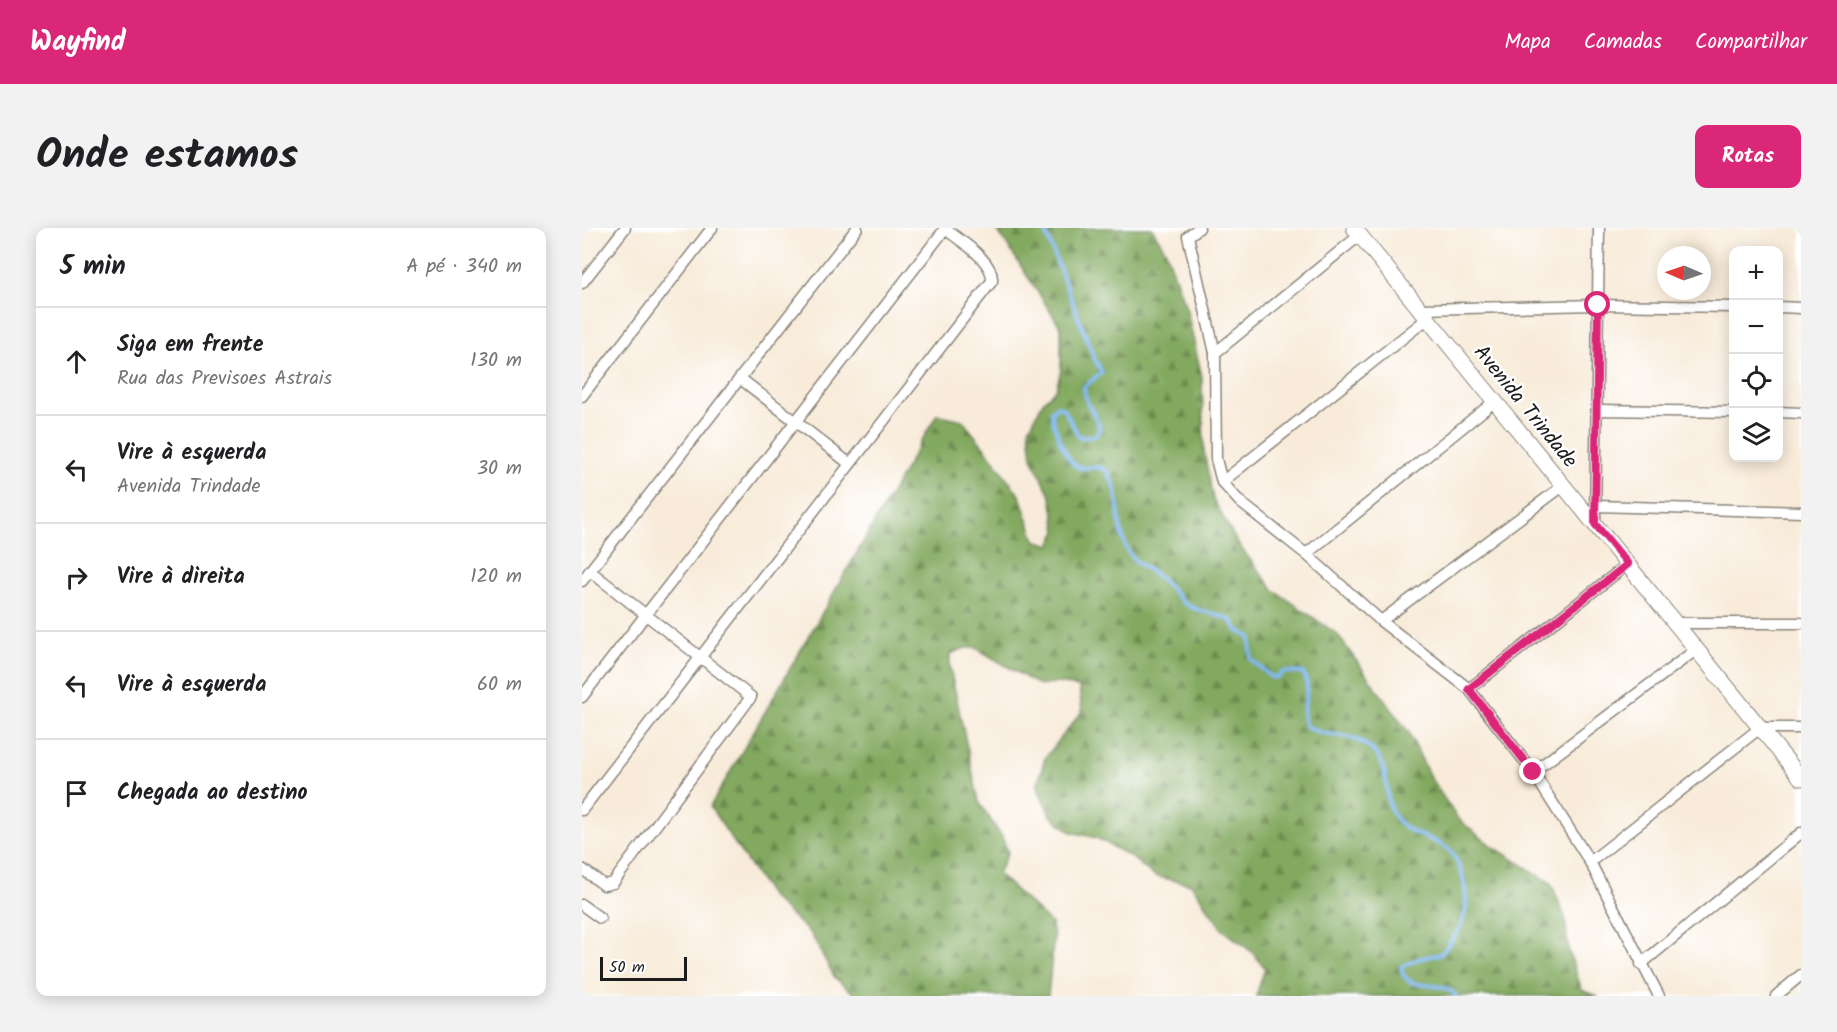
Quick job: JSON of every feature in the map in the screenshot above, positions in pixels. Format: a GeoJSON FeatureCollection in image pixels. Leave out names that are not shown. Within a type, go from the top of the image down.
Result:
{"type":"FeatureCollection","features":[{"type":"Feature","properties":{"kind":"main road","name":"Avenida Trindade"},"geometry":{"type":"LineString","coordinates":[[1357,232],[1801,778]]}},
{"type":"Feature","properties":{"kind":"street"},"geometry":{"type":"LineString","coordinates":[[582,283],[625,228]]}},
{"type":"Feature","properties":{"kind":"street"},"geometry":{"type":"LineString","coordinates":[[582,396],[712,228]]}},
{"type":"Feature","properties":{"kind":"street"},"geometry":{"type":"LineString","coordinates":[[582,581],[857,228]]}},
{"type":"Feature","properties":{"kind":"street"},"geometry":{"type":"LineString","coordinates":[[1199,228],[1188,237],[1215,353],[1216,459],[1222,482],[1240,502],[1306,554],[1381,621],[1469,689],[1533,772],[1590,862],[1659,996]]}},
{"type":"Feature","properties":{"kind":"street"},"geometry":{"type":"LineString","coordinates":[[1595,524],[1599,228]]}},
{"type":"Feature","properties":{"kind":"street"},"geometry":{"type":"LineString","coordinates":[[582,697],[945,229],[987,264],[992,273],[992,281],[582,810]]}},
{"type":"Feature","properties":{"kind":"street"},"geometry":{"type":"LineString","coordinates":[[1215,353],[1357,232]]}},
{"type":"Feature","properties":{"kind":"street"},"geometry":{"type":"LineString","coordinates":[[1222,482],[1424,314],[1598,305],[1729,307]]}},
{"type":"Feature","properties":{"kind":"street"},"geometry":{"type":"LineString","coordinates":[[1783,307],[1801,308]]}},
{"type":"Feature","properties":{"kind":"street"},"geometry":{"type":"LineString","coordinates":[[741,379],[850,464]]}},
{"type":"Feature","properties":{"kind":"street"},"geometry":{"type":"LineString","coordinates":[[1306,554],[1495,401]]}},
{"type":"Feature","properties":{"kind":"street"},"geometry":{"type":"LineString","coordinates":[[1597,410],[1729,412]]}},
{"type":"Feature","properties":{"kind":"street"},"geometry":{"type":"LineString","coordinates":[[1783,412],[1801,412]]}},
{"type":"Feature","properties":{"kind":"street"},"geometry":{"type":"LineString","coordinates":[[1381,621],[1563,486]]}},
{"type":"Feature","properties":{"kind":"street"},"geometry":{"type":"LineString","coordinates":[[1596,506],[1801,512]]}},
{"type":"Feature","properties":{"kind":"street"},"geometry":{"type":"LineString","coordinates":[[1469,689],[1628,564]]}},
{"type":"Feature","properties":{"kind":"street"},"geometry":{"type":"LineString","coordinates":[[582,869],[601,884],[607,886],[613,883],[750,702],[750,694],[590,571]]}},
{"type":"Feature","properties":{"kind":"street"},"geometry":{"type":"LineString","coordinates":[[1677,623],[1801,623]]}},
{"type":"Feature","properties":{"kind":"street"},"geometry":{"type":"LineString","coordinates":[[1533,772],[1697,649]]}},
{"type":"Feature","properties":{"kind":"street"},"geometry":{"type":"LineString","coordinates":[[1590,862],[1760,728],[1801,728]]}},
{"type":"Feature","properties":{"kind":"street"},"geometry":{"type":"LineString","coordinates":[[1641,964],[1801,833]]}},
{"type":"Feature","properties":{"kind":"street"},"geometry":{"type":"LineString","coordinates":[[582,905],[600,918]]}},
{"type":"Feature","properties":{"kind":"street"},"geometry":{"type":"LineString","coordinates":[[1776,996],[1801,975]]}},
{"type":"Feature","properties":{"kind":"green space"},"geometry":{"type":"Polygon","coordinates":[[[996,228],[1152,228],[1166,251],[1187,311],[1202,377],[1204,451],[1213,499],[1238,544],[1274,590],[1337,634],[1409,733],[1431,779],[1458,819],[1492,846],[1551,883],[1565,917],[1569,952],[1582,990],[1598,996],[1256,996],[1265,968],[1252,952],[1222,929],[1191,884],[1154,876],[1131,857],[1097,838],[1071,832],[1050,815],[1037,786],[1045,758],[1082,711],[1079,687],[1058,683],[1040,686],[976,648],[965,648],[950,654],[950,668],[979,802],[1002,837],[1008,852],[998,874],[1051,923],[1054,936],[1048,996],[857,996],[835,978],[811,934],[771,897],[710,807],[937,414],[962,420],[984,447],[1020,496],[1035,540],[1050,545],[1057,531],[1051,497],[1032,458],[1029,429],[1043,402],[1056,389],[1061,370],[1061,328],[996,228]]]}},
{"type":"Feature","properties":{"kind":"waterway"},"geometry":{"type":"LineString","coordinates":[[1044,228],[1094,358],[1102,372],[1084,387],[1086,398],[1100,429],[1095,436],[1079,437],[1064,409],[1057,406],[1052,411],[1052,416],[1060,442],[1069,458],[1078,467],[1098,467],[1108,473],[1117,496],[1122,535],[1135,561],[1159,577],[1185,604],[1232,621],[1237,630],[1250,637],[1251,659],[1271,677],[1278,677],[1283,672],[1303,673],[1307,687],[1303,712],[1306,726],[1324,733],[1350,738],[1368,746],[1381,762],[1390,807],[1399,822],[1410,831],[1438,843],[1454,856],[1458,862],[1465,888],[1464,918],[1441,954],[1418,959],[1401,967],[1404,976],[1409,981],[1442,987],[1456,996]]}},
{"type":"Feature","properties":{"kind":"route"},"geometry":{"type":"LineString","coordinates":[[1533,772],[1469,689],[1628,564],[1595,524],[1598,305]]}}]}
